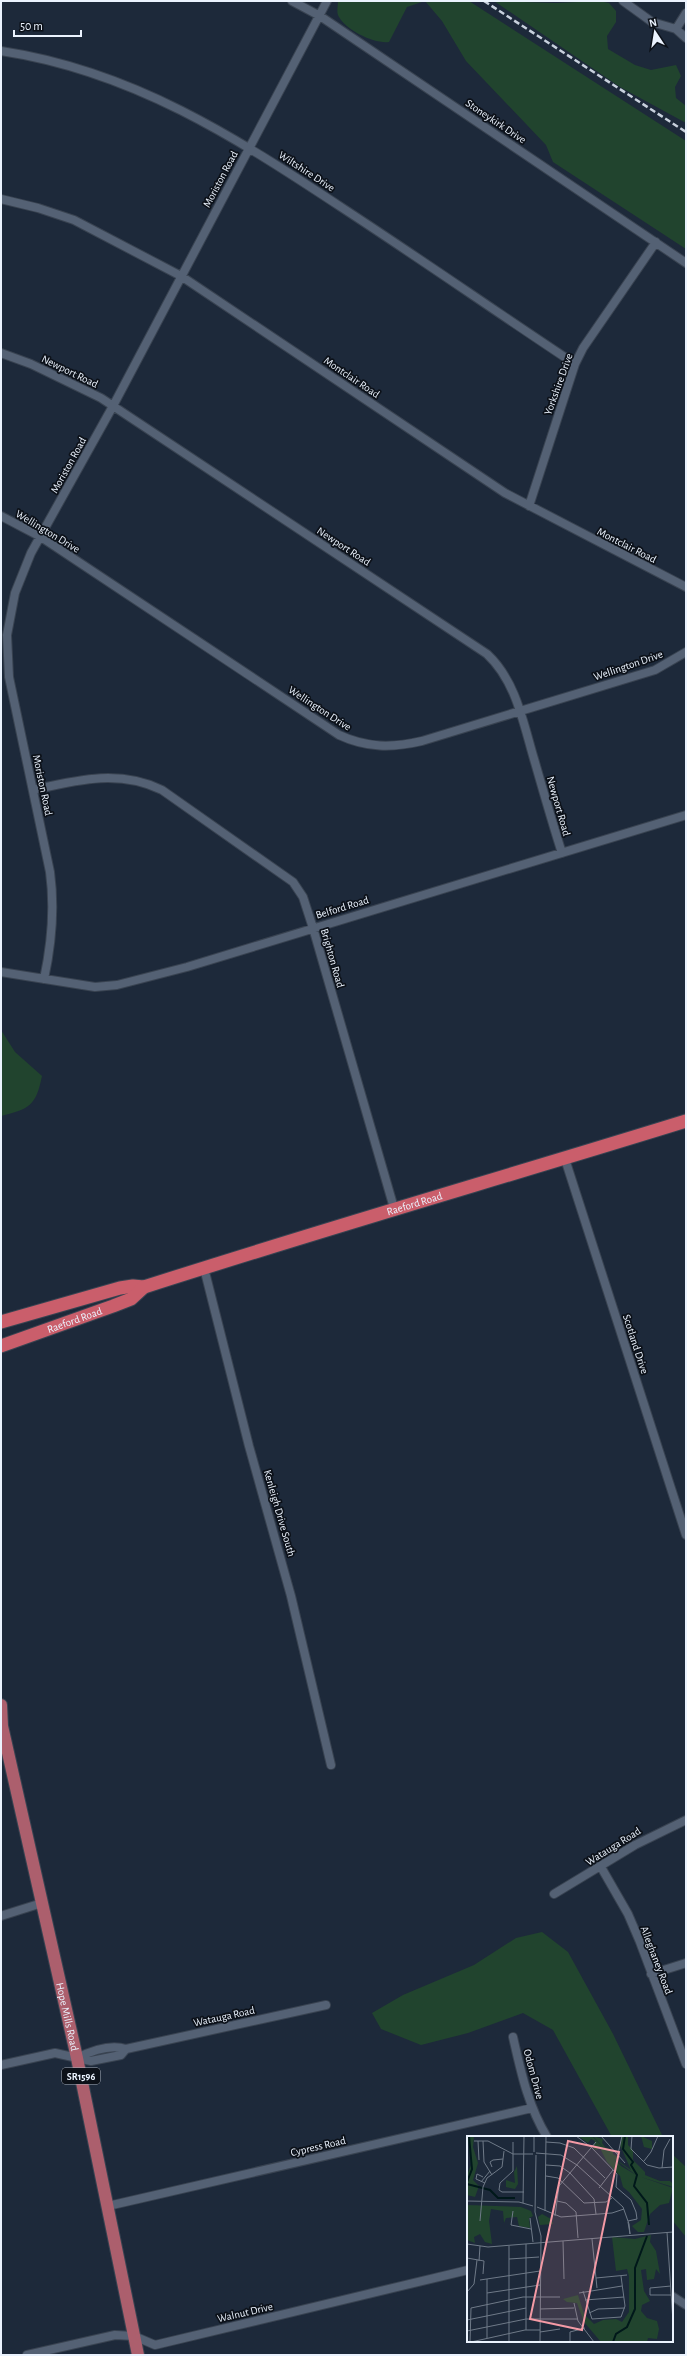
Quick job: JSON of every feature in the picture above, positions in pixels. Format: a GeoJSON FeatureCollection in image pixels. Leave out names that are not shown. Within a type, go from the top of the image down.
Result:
{"type":"FeatureCollection","features":[{"type":"Feature","properties":{"kind":"highway","name":"Raeford Road"},"geometry":{"type":"LineString","coordinates":[[1,1322],[120,1288],[133,1286],[144,1287],[394,1208],[565,1159],[686,1121]]}},
{"type":"Feature","properties":{"kind":"highway","name":"Raeford Road"},"geometry":{"type":"LineString","coordinates":[[1,1346],[131,1299],[144,1287]]}},
{"type":"Feature","properties":{"kind":"main road","name":"Hope Mills Road"},"geometry":{"type":"LineString","coordinates":[[1,1705],[1,1725],[77,2058],[138,2355]]}},
{"type":"Feature","properties":{"kind":"street","name":"Stoneykirk Drive"},"geometry":{"type":"LineString","coordinates":[[292,1],[320,16],[686,263]]}},
{"type":"Feature","properties":{"kind":"street","name":"Moriston Road"},"geometry":{"type":"LineString","coordinates":[[44,979],[52,945],[53,896],[33,790],[9,677],[7,635],[15,593],[23,570],[113,406],[327,1]]}},
{"type":"Feature","properties":{"kind":"street"},"geometry":{"type":"LineString","coordinates":[[623,1],[652,22],[676,29],[686,38]]}},
{"type":"Feature","properties":{"kind":"street"},"geometry":{"type":"LineString","coordinates":[[676,29],[686,13]]}},
{"type":"Feature","properties":{"kind":"street","name":"Wiltshire Drive"},"geometry":{"type":"LineString","coordinates":[[1,51],[75,67],[132,87],[250,147],[575,364]]}},
{"type":"Feature","properties":{"kind":"street","name":"Montclair Road"},"geometry":{"type":"LineString","coordinates":[[1,199],[38,208],[74,220],[181,276],[492,484],[528,506],[686,587]]}},
{"type":"Feature","properties":{"kind":"street","name":"Yorkshire Drive"},"geometry":{"type":"LineString","coordinates":[[528,506],[575,364],[583,348],[656,242]]}},
{"type":"Feature","properties":{"kind":"street","name":"Newport Road"},"geometry":{"type":"LineString","coordinates":[[1,353],[32,364],[113,406],[487,654],[503,672],[520,711],[562,853]]}},
{"type":"Feature","properties":{"kind":"street","name":"Wellington Drive"},"geometry":{"type":"LineString","coordinates":[[1,516],[41,537],[339,735],[350,740],[373,746],[404,746],[655,670],[686,652]]}},
{"type":"Feature","properties":{"kind":"street","name":"Brighton Road"},"geometry":{"type":"LineString","coordinates":[[33,790],[84,779],[103,777],[121,778],[151,785],[162,790],[288,878],[303,897],[313,928],[394,1208]]}},
{"type":"Feature","properties":{"kind":"street","name":"Belford Road"},"geometry":{"type":"LineString","coordinates":[[1,972],[78,986],[117,985],[188,967],[686,815]]}},
{"type":"Feature","properties":{"kind":"street","name":"Scotland Drive"},"geometry":{"type":"LineString","coordinates":[[565,1159],[686,1535]]}},
{"type":"Feature","properties":{"kind":"street","name":"Kenleigh Drive South"},"geometry":{"type":"LineString","coordinates":[[204,1268],[249,1446],[292,1596],[331,1765]]}},
{"type":"Feature","properties":{"kind":"street","name":"Watauga Road"},"geometry":{"type":"LineString","coordinates":[[554,1894],[601,1867],[635,1845],[686,1820]]}},
{"type":"Feature","properties":{"kind":"street","name":"Alleghaney Road"},"geometry":{"type":"LineString","coordinates":[[601,1867],[628,1914],[686,2064]]}},
{"type":"Feature","properties":{"kind":"street"},"geometry":{"type":"LineString","coordinates":[[1,1916],[42,1903]]}},
{"type":"Feature","properties":{"kind":"street"},"geometry":{"type":"LineString","coordinates":[[651,1974],[686,1963]]}},
{"type":"Feature","properties":{"kind":"street","name":"Watauga Road"},"geometry":{"type":"LineString","coordinates":[[77,2058],[90,2052],[107,2048],[119,2047],[126,2049],[326,2005]]}},
{"type":"Feature","properties":{"kind":"street","name":"Odom Drive"},"geometry":{"type":"LineString","coordinates":[[513,2037],[525,2090],[532,2108],[547,2136]]}},
{"type":"Feature","properties":{"kind":"street"},"geometry":{"type":"LineString","coordinates":[[107,2048],[109,2057]]}},
{"type":"Feature","properties":{"kind":"street","name":"Watauga Road"},"geometry":{"type":"LineString","coordinates":[[77,2058],[91,2062],[121,2055],[126,2049]]}},
{"type":"Feature","properties":{"kind":"street"},"geometry":{"type":"LineString","coordinates":[[1,2065],[55,2052],[77,2058]]}},
{"type":"Feature","properties":{"kind":"street","name":"Cypress Road"},"geometry":{"type":"LineString","coordinates":[[108,2206],[532,2108]]}},
{"type":"Feature","properties":{"kind":"street","name":"Walnut Drive"},"geometry":{"type":"LineString","coordinates":[[26,2355],[115,2335],[134,2336],[154,2345],[467,2270]]}},
{"type":"Feature","properties":{"kind":"street"},"geometry":{"type":"LineString","coordinates":[[673,2297],[686,2305]]}},
{"type":"Feature","properties":{"kind":"green space"},"geometry":{"type":"Polygon","coordinates":[[[338,1],[425,1],[407,7],[389,42],[383,42],[361,35],[348,27],[338,15],[338,1]]]}},
{"type":"Feature","properties":{"kind":"green space"},"geometry":{"type":"Polygon","coordinates":[[[425,1],[469,1],[686,141],[686,249],[553,162],[546,145],[466,61],[442,21],[425,1]]]}},
{"type":"Feature","properties":{"kind":"green space"},"geometry":{"type":"Polygon","coordinates":[[[494,1],[556,3],[599,1],[609,3],[616,11],[616,22],[607,36],[608,49],[635,65],[651,70],[676,65],[681,76],[675,87],[676,98],[686,106],[686,123],[620,87],[494,1]]]}},
{"type":"Feature","properties":{"kind":"green space"},"geometry":{"type":"Polygon","coordinates":[[[1,1030],[15,1052],[42,1076],[37,1094],[30,1105],[18,1111],[1,1116],[1,1030]]]}},
{"type":"Feature","properties":{"kind":"green space"},"geometry":{"type":"Polygon","coordinates":[[[542,1932],[568,1952],[613,2034],[663,2136],[611,2136],[553,2030],[523,2013],[468,2033],[421,2045],[381,2029],[372,2013],[403,1995],[474,1965],[516,1938],[542,1932]]]}},
{"type":"Feature","properties":{"kind":"green space"},"geometry":{"type":"Polygon","coordinates":[[[673,2155],[686,2167],[686,2237],[673,2221],[673,2155]]]}},
{"type":"Feature","properties":{"kind":"railway"},"geometry":{"type":"LineString","coordinates":[[484,1],[686,132]]}}]}
